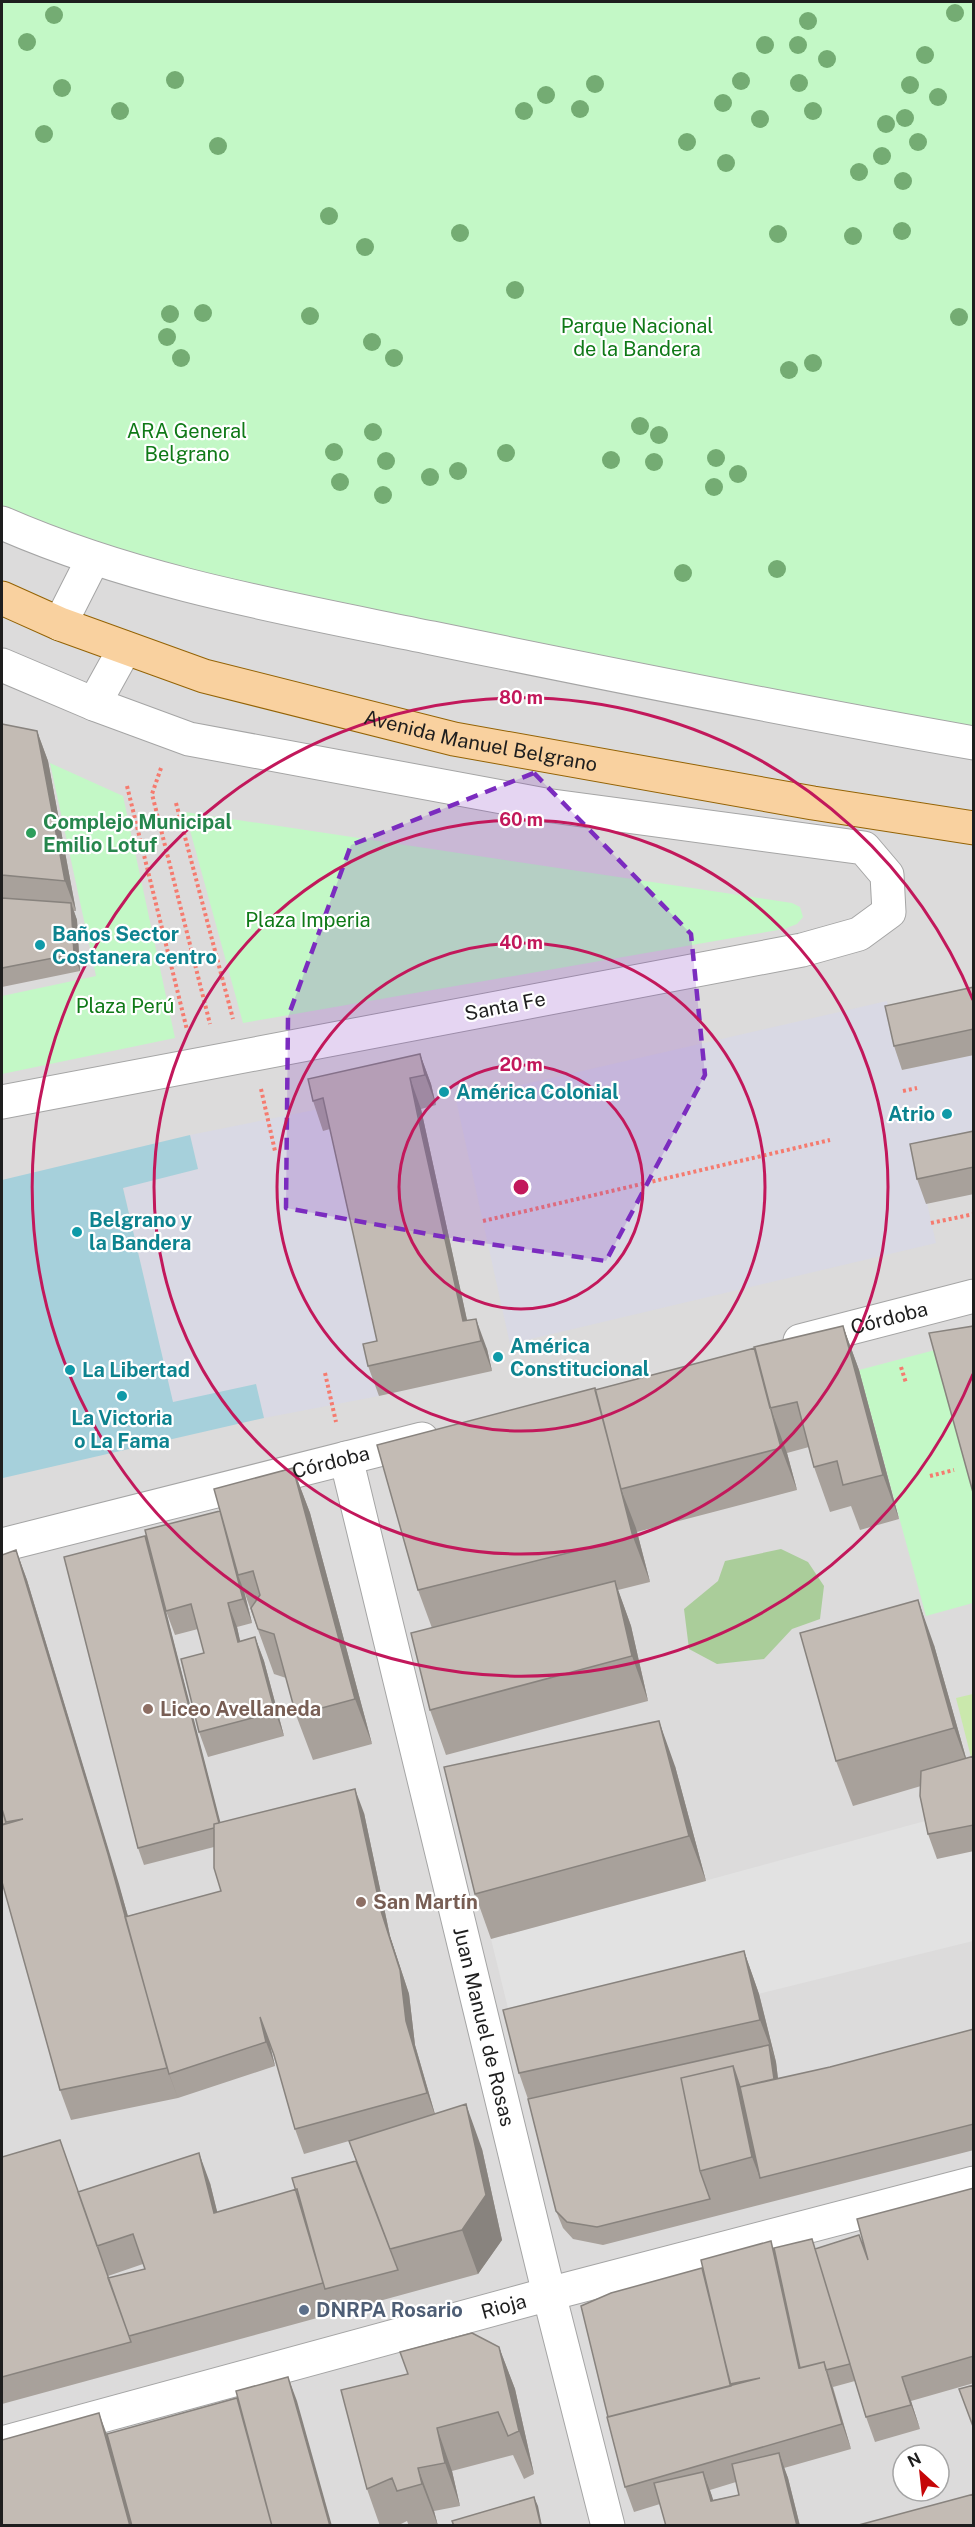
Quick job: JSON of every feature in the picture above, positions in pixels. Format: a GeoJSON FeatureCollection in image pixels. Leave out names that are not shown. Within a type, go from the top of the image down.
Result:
{"type":"FeatureCollection","features":[{"type":"Feature","properties":{"kind":"main road","name":"Avenida Manuel Belgrano"},"geometry":{"type":"LineString","coordinates":[[2,598],[60,624],[204,676],[454,739],[813,803],[974,828]]}},
{"type":"Feature","properties":{"kind":"street"},"geometry":{"type":"LineString","coordinates":[[2,523],[93,559],[206,592],[738,701],[974,743]]}},
{"type":"Feature","properties":{"kind":"street"},"geometry":{"type":"LineString","coordinates":[[60,624],[93,559]]}},
{"type":"Feature","properties":{"kind":"street"},"geometry":{"type":"LineString","coordinates":[[2,665],[94,704],[125,648]]}},
{"type":"Feature","properties":{"kind":"street","name":"Santa Fe"},"geometry":{"type":"LineString","coordinates":[[2,1102],[790,952],[859,934],[889,912],[887,875],[864,848],[545,805],[189,739],[94,704]]}},
{"type":"Feature","properties":{"kind":"street","name":"Córdoba"},"geometry":{"type":"LineString","coordinates":[[772,1348],[974,1296]]}},
{"type":"Feature","properties":{"kind":"street","name":"Córdoba"},"geometry":{"type":"LineString","coordinates":[[2,1545],[450,1431]]}},
{"type":"Feature","properties":{"kind":"street","name":"Juan Manuel de Rosas"},"geometry":{"type":"LineString","coordinates":[[346,1458],[549,2294],[608,2526]]}},
{"type":"Feature","properties":{"kind":"street","name":"Rioja"},"geometry":{"type":"LineString","coordinates":[[2,2443],[549,2294],[974,2183]]}},
{"type":"Feature","properties":{"kind":"path"},"geometry":{"type":"LineString","coordinates":[[127,786],[189,1037]]}},
{"type":"Feature","properties":{"kind":"path"},"geometry":{"type":"LineString","coordinates":[[152,794],[212,1034]]}},
{"type":"Feature","properties":{"kind":"path"},"geometry":{"type":"LineString","coordinates":[[176,802],[236,1029]]}},
{"type":"Feature","properties":{"kind":"path"},"geometry":{"type":"LineString","coordinates":[[903,1091],[917,1088]]}},
{"type":"Feature","properties":{"kind":"path"},"geometry":{"type":"LineString","coordinates":[[483,1221],[830,1140]]}},
{"type":"Feature","properties":{"kind":"path"},"geometry":{"type":"LineString","coordinates":[[931,1223],[974,1214]]}},
{"type":"Feature","properties":{"kind":"path"},"geometry":{"type":"LineString","coordinates":[[901,1367],[906,1383]]}},
{"type":"Feature","properties":{"kind":"path"},"geometry":{"type":"LineString","coordinates":[[325,1373],[346,1458]]}},
{"type":"Feature","properties":{"kind":"path"},"geometry":{"type":"LineString","coordinates":[[930,1476],[954,1470]]}},
{"type":"Feature","properties":{"kind":"highlighted area"},"geometry":{"type":"Polygon","coordinates":[[[534,773],[691,934],[705,1075],[606,1261],[461,1240],[286,1208],[288,1017],[351,845],[534,773]]]}},
{"type":"Feature","properties":{"kind":"shaded area"},"geometry":{"type":"Polygon","coordinates":[[[2,2],[973,2],[973,2525],[2,2526],[2,2]]]}},
{"type":"Feature","properties":{"kind":"shaded area"},"geometry":{"type":"Polygon","coordinates":[[[887,1001],[902,1070],[973,1055],[973,1157],[919,1168],[936,1243],[510,1344],[456,1100],[887,1001]]]}},
{"type":"Feature","properties":{"kind":"shaded area"},"geometry":{"type":"Polygon","coordinates":[[[319,1109],[334,1128],[385,1356],[374,1374],[379,1396],[264,1418],[256,1384],[173,1403],[123,1187],[198,1169],[190,1135],[319,1109]]]}},
{"type":"Feature","properties":{"kind":"shaded area"},"geometry":{"type":"Polygon","coordinates":[[[929,1820],[973,1851],[973,1941],[519,2053],[491,1939],[929,1820]]]}},
{"type":"Feature","properties":{"kind":"green space","name":"Parque Nacional de la Bandera"},"geometry":{"type":"Polygon","coordinates":[[[2,2],[973,2],[973,743],[206,592],[2,523],[2,2]]]}},
{"type":"Feature","properties":{"kind":"green space","name":"Plaza Perú"},"geometry":{"type":"Polygon","coordinates":[[[50,763],[123,796],[175,1038],[2,1074],[2,996],[96,976],[50,763]]]}},
{"type":"Feature","properties":{"kind":"green space","name":"Plaza Imperia"},"geometry":{"type":"Polygon","coordinates":[[[185,812],[792,903],[800,907],[803,917],[797,924],[784,929],[243,1023],[185,812]]]}},
{"type":"Feature","properties":{"kind":"green space"},"geometry":{"type":"Polygon","coordinates":[[[935,1350],[973,1489],[973,1603],[926,1616],[859,1370],[935,1350]]]}},
{"type":"Feature","properties":{"kind":"green space"},"geometry":{"type":"Polygon","coordinates":[[[781,1549],[808,1562],[824,1586],[820,1619],[792,1629],[764,1659],[717,1664],[689,1649],[684,1609],[718,1581],[725,1561],[781,1549]]]}},
{"type":"Feature","properties":{"kind":"green space"},"geometry":{"type":"Polygon","coordinates":[[[973,1694],[973,1765],[956,1698],[973,1694]]]}},
{"type":"Feature","properties":{"kind":"water"},"geometry":{"type":"Polygon","coordinates":[[[190,1135],[198,1169],[123,1188],[173,1402],[256,1384],[264,1418],[3,1478],[2,1180],[190,1135]]]}},
{"type":"Feature","properties":{"kind":"building","name":"Complejo Municipal Emilio Lotuf"},"geometry":{"type":"Polygon","coordinates":[[[2,724],[37,731],[65,881],[2,875],[2,724]]]}},
{"type":"Feature","properties":{"kind":"building","name":"Baños Sector Costanera centro"},"geometry":{"type":"Polygon","coordinates":[[[2,898],[71,903],[74,954],[2,968],[2,898]]]}},
{"type":"Feature","properties":{"kind":"building"},"geometry":{"type":"Polygon","coordinates":[[[974,987],[974,1029],[894,1046],[885,1006],[974,987]]]}},
{"type":"Feature","properties":{"kind":"building"},"geometry":{"type":"Polygon","coordinates":[[[420,1054],[425,1075],[410,1078],[418,1117],[463,1321],[476,1319],[481,1341],[368,1366],[363,1344],[377,1341],[323,1098],[313,1101],[308,1079],[420,1054]]]}},
{"type":"Feature","properties":{"kind":"building"},"geometry":{"type":"Polygon","coordinates":[[[974,1131],[974,1167],[917,1179],[910,1144],[974,1131]]]}},
{"type":"Feature","properties":{"kind":"building"},"geometry":{"type":"Polygon","coordinates":[[[843,1326],[883,1475],[843,1485],[837,1461],[814,1467],[797,1402],[770,1408],[754,1347],[843,1326]]]}},
{"type":"Feature","properties":{"kind":"building"},"geometry":{"type":"Polygon","coordinates":[[[974,1326],[974,1496],[929,1333],[974,1326]]]}},
{"type":"Feature","properties":{"kind":"building"},"geometry":{"type":"Polygon","coordinates":[[[755,1348],[781,1448],[621,1489],[595,1390],[755,1348]]]}},
{"type":"Feature","properties":{"kind":"building"},"geometry":{"type":"Polygon","coordinates":[[[595,1388],[633,1537],[418,1590],[377,1445],[595,1388]]]}},
{"type":"Feature","properties":{"kind":"building"},"geometry":{"type":"Polygon","coordinates":[[[293,1468],[355,1699],[296,1715],[274,1634],[258,1629],[251,1608],[260,1595],[253,1571],[238,1575],[214,1489],[293,1468]]]}},
{"type":"Feature","properties":{"kind":"building"},"geometry":{"type":"Polygon","coordinates":[[[220,1511],[243,1599],[228,1603],[238,1642],[255,1637],[275,1712],[199,1732],[181,1659],[204,1653],[191,1604],[166,1611],[145,1530],[220,1511]]]}},
{"type":"Feature","properties":{"kind":"building","name":"Liceo Avellaneda"},"geometry":{"type":"Polygon","coordinates":[[[145,1536],[219,1823],[214,1824],[214,1828],[138,1848],[64,1557],[145,1536]]]}},
{"type":"Feature","properties":{"kind":"building"},"geometry":{"type":"Polygon","coordinates":[[[16,1550],[108,1854],[167,2068],[60,2090],[2,1882],[2,1825],[23,1819],[6,1822],[2,1809],[2,1555],[16,1550]]]}},
{"type":"Feature","properties":{"kind":"building"},"geometry":{"type":"Polygon","coordinates":[[[615,1581],[632,1656],[430,1710],[411,1633],[615,1581]]]}},
{"type":"Feature","properties":{"kind":"building"},"geometry":{"type":"Polygon","coordinates":[[[918,1600],[954,1728],[836,1761],[800,1633],[918,1600]]]}},
{"type":"Feature","properties":{"kind":"building"},"geometry":{"type":"Polygon","coordinates":[[[659,1721],[689,1836],[475,1894],[444,1767],[659,1721]]]}},
{"type":"Feature","properties":{"kind":"building"},"geometry":{"type":"Polygon","coordinates":[[[974,1756],[974,1825],[928,1834],[920,1796],[921,1771],[974,1756]]]}},
{"type":"Feature","properties":{"kind":"building"},"geometry":{"type":"Polygon","coordinates":[[[355,1789],[381,1911],[400,1970],[406,2021],[427,2093],[295,2129],[274,2055],[260,2017],[266,2042],[169,2074],[125,1917],[221,1891],[214,1868],[214,1824],[355,1789]]]}},
{"type":"Feature","properties":{"kind":"building"},"geometry":{"type":"Polygon","coordinates":[[[2,1809],[6,1823],[2,1825],[2,1809]]]}},
{"type":"Feature","properties":{"kind":"building"},"geometry":{"type":"Polygon","coordinates":[[[744,1951],[760,2020],[519,2073],[503,2010],[744,1951]]]}},
{"type":"Feature","properties":{"kind":"building"},"geometry":{"type":"Polygon","coordinates":[[[974,2029],[974,2124],[760,2178],[740,2087],[830,2067],[974,2029]]]}},
{"type":"Feature","properties":{"kind":"building"},"geometry":{"type":"Polygon","coordinates":[[[769,2045],[774,2079],[740,2087],[733,2066],[681,2078],[700,2171],[710,2199],[597,2227],[567,2222],[556,2211],[528,2099],[769,2045]]]}},
{"type":"Feature","properties":{"kind":"building"},"geometry":{"type":"Polygon","coordinates":[[[733,2066],[752,2157],[700,2171],[681,2078],[733,2066]]]}},
{"type":"Feature","properties":{"kind":"building"},"geometry":{"type":"Polygon","coordinates":[[[466,2104],[486,2195],[462,2230],[390,2249],[349,2141],[466,2104]]]}},
{"type":"Feature","properties":{"kind":"building"},"geometry":{"type":"Polygon","coordinates":[[[60,2140],[131,2342],[2,2377],[2,2157],[60,2140]]]}},
{"type":"Feature","properties":{"kind":"building"},"geometry":{"type":"Polygon","coordinates":[[[199,2153],[214,2213],[297,2189],[323,2283],[129,2336],[108,2278],[145,2269],[133,2234],[97,2246],[78,2192],[199,2153]]]}},
{"type":"Feature","properties":{"kind":"building"},"geometry":{"type":"Polygon","coordinates":[[[356,2161],[398,2270],[325,2289],[292,2178],[356,2161]]]}},
{"type":"Feature","properties":{"kind":"building"},"geometry":{"type":"Polygon","coordinates":[[[974,2188],[974,2356],[902,2377],[911,2405],[866,2417],[815,2249],[859,2235],[868,2260],[857,2219],[974,2188]]]}},
{"type":"Feature","properties":{"kind":"building"},"geometry":{"type":"Polygon","coordinates":[[[812,2239],[850,2364],[826,2370],[824,2362],[800,2368],[774,2248],[812,2239]]]}},
{"type":"Feature","properties":{"kind":"building"},"geometry":{"type":"Polygon","coordinates":[[[771,2241],[799,2368],[824,2362],[842,2424],[625,2487],[607,2417],[760,2378],[730,2384],[701,2260],[771,2241]]]}},
{"type":"Feature","properties":{"kind":"building"},"geometry":{"type":"Polygon","coordinates":[[[702,2268],[731,2386],[608,2417],[581,2306],[611,2293],[702,2268]]]}},
{"type":"Feature","properties":{"kind":"building"},"geometry":{"type":"Polygon","coordinates":[[[472,2333],[499,2347],[519,2431],[508,2436],[498,2412],[437,2428],[445,2463],[418,2468],[422,2484],[397,2491],[392,2478],[367,2489],[341,2390],[408,2374],[400,2352],[472,2333]]]}},
{"type":"Feature","properties":{"kind":"building"},"geometry":{"type":"Polygon","coordinates":[[[288,2377],[330,2526],[272,2526],[236,2391],[288,2377]]]}},
{"type":"Feature","properties":{"kind":"building"},"geometry":{"type":"Polygon","coordinates":[[[974,2385],[974,2429],[959,2389],[974,2385]]]}},
{"type":"Feature","properties":{"kind":"building"},"geometry":{"type":"Polygon","coordinates":[[[237,2398],[272,2526],[132,2526],[107,2434],[237,2398]]]}},
{"type":"Feature","properties":{"kind":"building"},"geometry":{"type":"Polygon","coordinates":[[[99,2413],[130,2526],[2,2526],[2,2440],[99,2413]]]}},
{"type":"Feature","properties":{"kind":"building"},"geometry":{"type":"Polygon","coordinates":[[[779,2453],[797,2526],[666,2526],[654,2483],[703,2472],[711,2501],[739,2495],[732,2464],[779,2453]]]}},
{"type":"Feature","properties":{"kind":"building"},"geometry":{"type":"Polygon","coordinates":[[[974,2494],[974,2526],[855,2526],[941,2503],[951,2503],[951,2500],[974,2494]]]}},
{"type":"Feature","properties":{"kind":"building"},"geometry":{"type":"Polygon","coordinates":[[[534,2497],[541,2526],[454,2526],[452,2521],[534,2497]]]}},
{"type":"Feature","properties":{"kind":"place","name":"Complejo Municipal Emilio Lotuf"},"geometry":{"type":"Point","coordinates":[31,833]}},
{"type":"Feature","properties":{"kind":"place","name":"Baños Sector Costanera centro"},"geometry":{"type":"Point","coordinates":[40,945]}},
{"type":"Feature","properties":{"kind":"place","name":"América Colonial"},"geometry":{"type":"Point","coordinates":[444,1092]}},
{"type":"Feature","properties":{"kind":"place","name":"Atrio"},"geometry":{"type":"Point","coordinates":[947,1114]}},
{"type":"Feature","properties":{"kind":"place","name":"Belgrano y la Bandera"},"geometry":{"type":"Point","coordinates":[77,1232]}},
{"type":"Feature","properties":{"kind":"place","name":"América Constitucional"},"geometry":{"type":"Point","coordinates":[498,1357]}},
{"type":"Feature","properties":{"kind":"place","name":"La Libertad"},"geometry":{"type":"Point","coordinates":[70,1370]}},
{"type":"Feature","properties":{"kind":"place","name":"La Victoria o La Fama"},"geometry":{"type":"Point","coordinates":[122,1396]}},
{"type":"Feature","properties":{"kind":"place","name":"Liceo Avellaneda"},"geometry":{"type":"Point","coordinates":[148,1709]}},
{"type":"Feature","properties":{"kind":"place","name":"San Martín"},"geometry":{"type":"Point","coordinates":[361,1902]}},
{"type":"Feature","properties":{"kind":"place","name":"DNRPA Rosario"},"geometry":{"type":"Point","coordinates":[304,2310]}},
{"type":"Feature","properties":{"kind":"park label","name":"ARA General Belgrano"},"geometry":{"type":"Point","coordinates":[187,442]}}]}
